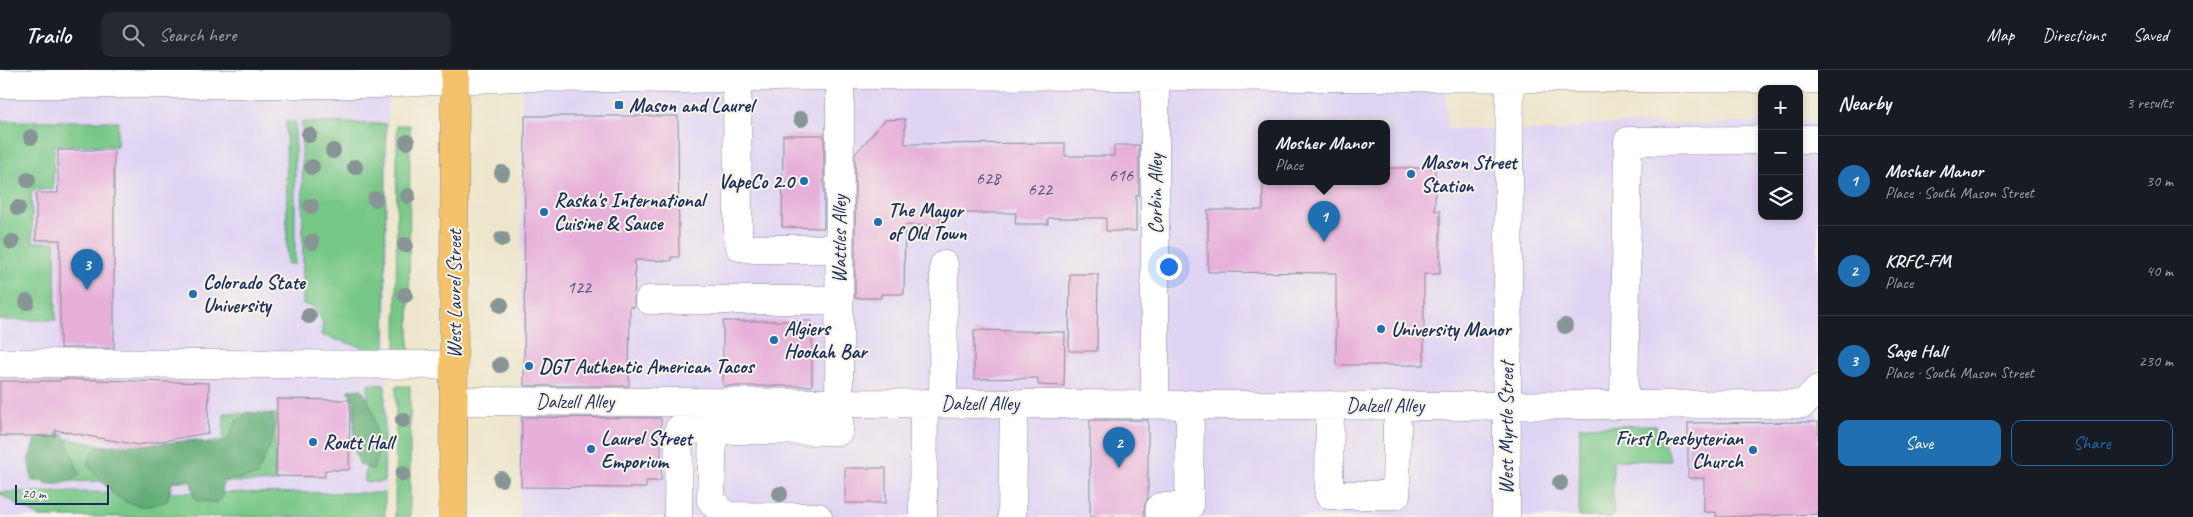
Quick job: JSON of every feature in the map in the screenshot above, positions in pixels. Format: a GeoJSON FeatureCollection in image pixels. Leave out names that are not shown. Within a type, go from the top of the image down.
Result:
{"type":"FeatureCollection","features":[{"type":"Feature","properties":{"kind":"main road","name":"West Laurel Street"},"geometry":{"type":"LineString","coordinates":[[453,517],[455,75]]}},
{"type":"Feature","properties":{"kind":"street"},"geometry":{"type":"LineString","coordinates":[[0,84],[455,75],[685,79],[840,76],[1510,73],[1818,79]]}},
{"type":"Feature","properties":{"kind":"street","name":"West Myrtle Street"},"geometry":{"type":"LineString","coordinates":[[1506,517],[1510,73]]}},
{"type":"Feature","properties":{"kind":"street","name":"Corbin Alley"},"geometry":{"type":"LineString","coordinates":[[1155,75],[1155,404]]}},
{"type":"Feature","properties":{"kind":"street","name":"Wattles Alley"},"geometry":{"type":"LineString","coordinates":[[713,430],[839,431],[840,76]]}},
{"type":"Feature","properties":{"kind":"street"},"geometry":{"type":"LineString","coordinates":[[737,77],[738,236],[740,247],[753,249],[839,249]]}},
{"type":"Feature","properties":{"kind":"street"},"geometry":{"type":"LineString","coordinates":[[1803,140],[1818,139]]}},
{"type":"Feature","properties":{"kind":"street"},"geometry":{"type":"LineString","coordinates":[[1624,405],[1628,141],[1758,140]]}},
{"type":"Feature","properties":{"kind":"street"},"geometry":{"type":"LineString","coordinates":[[923,517],[944,265]]}},
{"type":"Feature","properties":{"kind":"street"},"geometry":{"type":"LineString","coordinates":[[648,300],[839,300]]}},
{"type":"Feature","properties":{"kind":"street"},"geometry":{"type":"LineString","coordinates":[[0,363],[454,366]]}},
{"type":"Feature","properties":{"kind":"street","name":"Dalzell Alley"},"geometry":{"type":"LineString","coordinates":[[454,401],[1506,406],[1803,404],[1818,389]]}},
{"type":"Feature","properties":{"kind":"street"},"geometry":{"type":"LineString","coordinates":[[1012,517],[1014,403]]}},
{"type":"Feature","properties":{"kind":"street"},"geometry":{"type":"LineString","coordinates":[[1160,517],[1160,507],[1189,506],[1190,404]]}},
{"type":"Feature","properties":{"kind":"street"},"geometry":{"type":"LineString","coordinates":[[1330,405],[1329,495],[1396,495],[1397,425]]}},
{"type":"Feature","properties":{"kind":"street"},"geometry":{"type":"LineString","coordinates":[[678,517],[679,429],[713,430],[710,500],[725,516],[818,517]]}},
{"type":"Feature","properties":{"kind":"shaded area","name":"Colorado State University"},"geometry":{"type":"Polygon","coordinates":[[[0,70],[388,70],[386,517],[0,517],[0,70]]]}},
{"type":"Feature","properties":{"kind":"shaded area"},"geometry":{"type":"Polygon","coordinates":[[[522,70],[1446,70],[1446,129],[1558,131],[1593,124],[1758,123],[1758,220],[1803,220],[1803,122],[1818,122],[1818,517],[520,517],[522,70]]]}},
{"type":"Feature","properties":{"kind":"green space"},"geometry":{"type":"Polygon","coordinates":[[[0,121],[118,121],[117,146],[54,145],[53,189],[31,191],[33,242],[55,242],[56,320],[0,320],[0,121]]]}},
{"type":"Feature","properties":{"kind":"green space"},"geometry":{"type":"Polygon","coordinates":[[[286,122],[295,122],[295,264],[287,264],[286,122]]]}},
{"type":"Feature","properties":{"kind":"green space"},"geometry":{"type":"Polygon","coordinates":[[[302,122],[386,124],[385,354],[321,335],[323,322],[314,307],[303,304],[302,122]]]}},
{"type":"Feature","properties":{"kind":"green space"},"geometry":{"type":"Polygon","coordinates":[[[397,125],[410,125],[409,356],[396,356],[397,125]]]}},
{"type":"Feature","properties":{"kind":"green space"},"geometry":{"type":"Polygon","coordinates":[[[368,384],[385,385],[384,482],[364,482],[367,462],[368,384]]]}},
{"type":"Feature","properties":{"kind":"green space"},"geometry":{"type":"Polygon","coordinates":[[[396,386],[410,386],[410,517],[395,517],[396,386]]]}},
{"type":"Feature","properties":{"kind":"green space"},"geometry":{"type":"Polygon","coordinates":[[[362,389],[373,411],[379,452],[373,470],[359,464],[354,447],[354,402],[348,390],[362,389]]]}},
{"type":"Feature","properties":{"kind":"green space"},"geometry":{"type":"Polygon","coordinates":[[[247,412],[271,414],[274,429],[270,445],[256,476],[223,481],[222,498],[217,503],[195,500],[190,479],[173,481],[167,501],[140,506],[130,503],[120,499],[112,492],[87,464],[95,448],[114,445],[141,445],[197,440],[213,446],[227,440],[236,422],[247,412]]]}},
{"type":"Feature","properties":{"kind":"green space"},"geometry":{"type":"Polygon","coordinates":[[[224,413],[276,414],[275,482],[31,481],[34,440],[70,439],[149,455],[223,440],[224,413]]]}},
{"type":"Feature","properties":{"kind":"green space"},"geometry":{"type":"Polygon","coordinates":[[[1656,425],[1671,461],[1613,460],[1613,517],[1579,517],[1580,426],[1656,425]]]}},
{"type":"Feature","properties":{"kind":"green space"},"geometry":{"type":"Polygon","coordinates":[[[51,433],[64,434],[80,475],[62,484],[46,483],[32,478],[28,460],[37,439],[51,433]]]}},
{"type":"Feature","properties":{"kind":"green space"},"geometry":{"type":"Polygon","coordinates":[[[0,492],[385,493],[385,517],[39,517],[0,494],[0,492]]]}},
{"type":"Feature","properties":{"kind":"building"},"geometry":{"type":"Polygon","coordinates":[[[525,116],[678,116],[679,257],[671,257],[671,261],[635,260],[634,307],[630,307],[629,386],[524,386],[525,116]]]}},
{"type":"Feature","properties":{"kind":"building"},"geometry":{"type":"Polygon","coordinates":[[[905,119],[905,144],[1065,143],[1065,156],[1114,156],[1114,145],[1139,145],[1139,195],[1136,195],[1136,231],[1106,231],[1106,218],[1048,218],[1048,224],[1015,224],[1016,213],[940,213],[940,225],[905,225],[904,294],[881,294],[881,298],[855,298],[855,154],[885,120],[905,119]]]}},
{"type":"Feature","properties":{"kind":"building","name":"VapeCo 2.0"},"geometry":{"type":"Polygon","coordinates":[[[783,135],[824,135],[824,228],[782,227],[783,135]]]}},
{"type":"Feature","properties":{"kind":"building"},"geometry":{"type":"Polygon","coordinates":[[[58,150],[114,150],[114,348],[60,348],[60,240],[36,240],[36,193],[58,193],[58,150]]]}},
{"type":"Feature","properties":{"kind":"building"},"geometry":{"type":"Polygon","coordinates":[[[1390,168],[1435,168],[1435,211],[1440,211],[1440,274],[1424,274],[1424,365],[1336,365],[1336,273],[1208,272],[1208,210],[1263,210],[1263,185],[1390,185],[1390,168]]]}},
{"type":"Feature","properties":{"kind":"building"},"geometry":{"type":"Polygon","coordinates":[[[1070,274],[1098,274],[1097,351],[1069,351],[1070,274]]]}},
{"type":"Feature","properties":{"kind":"building"},"geometry":{"type":"Polygon","coordinates":[[[723,321],[812,321],[812,386],[723,386],[723,321]]]}},
{"type":"Feature","properties":{"kind":"building"},"geometry":{"type":"Polygon","coordinates":[[[974,330],[1065,332],[1064,386],[1038,385],[1038,378],[974,379],[974,330]]]}},
{"type":"Feature","properties":{"kind":"building"},"geometry":{"type":"Polygon","coordinates":[[[60,379],[209,383],[208,433],[138,445],[55,430],[55,436],[0,436],[0,381],[60,381],[60,379]]]}},
{"type":"Feature","properties":{"kind":"building","name":"Routt Hall"},"geometry":{"type":"Polygon","coordinates":[[[277,399],[350,400],[349,470],[325,470],[325,477],[276,476],[277,399]]]}},
{"type":"Feature","properties":{"kind":"building","name":"Laurel Street Emporium"},"geometry":{"type":"Polygon","coordinates":[[[522,417],[661,418],[661,481],[646,481],[646,488],[521,487],[522,417]]]}},
{"type":"Feature","properties":{"kind":"building"},"geometry":{"type":"Polygon","coordinates":[[[1090,420],[1148,420],[1148,497],[1144,507],[1144,517],[1090,517],[1090,420]]]}},
{"type":"Feature","properties":{"kind":"building","name":"First Presbyterian Church"},"geometry":{"type":"Polygon","coordinates":[[[1818,422],[1818,514],[1716,517],[1716,512],[1704,512],[1704,478],[1688,478],[1688,423],[1818,422]]]}},
{"type":"Feature","properties":{"kind":"building"},"geometry":{"type":"Polygon","coordinates":[[[845,468],[886,468],[886,503],[845,503],[845,468]]]}},
{"type":"Feature","properties":{"kind":"place","name":"Mason and Laurel"},"geometry":{"type":"Point","coordinates":[619,105]}},
{"type":"Feature","properties":{"kind":"place","name":"Mason Street Station"},"geometry":{"type":"Point","coordinates":[1411,174]}},
{"type":"Feature","properties":{"kind":"place","name":"VapeCo 2.0"},"geometry":{"type":"Point","coordinates":[804,181]}},
{"type":"Feature","properties":{"kind":"place","name":"Raska's International Cuisine & Sauce"},"geometry":{"type":"Point","coordinates":[544,212]}},
{"type":"Feature","properties":{"kind":"place","name":"The Mayor of Old Town"},"geometry":{"type":"Point","coordinates":[878,222]}},
{"type":"Feature","properties":{"kind":"place","name":"Mosher Manor"},"geometry":{"type":"Point","coordinates":[1324,242]}},
{"type":"Feature","properties":{"kind":"place","name":"Sage Hall"},"geometry":{"type":"Point","coordinates":[87,290]}},
{"type":"Feature","properties":{"kind":"place","name":"Colorado State University"},"geometry":{"type":"Point","coordinates":[193,294]}},
{"type":"Feature","properties":{"kind":"place","name":"University Manor"},"geometry":{"type":"Point","coordinates":[1381,329]}},
{"type":"Feature","properties":{"kind":"place","name":"Algiers Hookah Bar"},"geometry":{"type":"Point","coordinates":[774,340]}},
{"type":"Feature","properties":{"kind":"place","name":"DGT Authentic American Tacos"},"geometry":{"type":"Point","coordinates":[529,366]}},
{"type":"Feature","properties":{"kind":"place","name":"Routt Hall"},"geometry":{"type":"Point","coordinates":[313,442]}},
{"type":"Feature","properties":{"kind":"place","name":"Laurel Street Emporium"},"geometry":{"type":"Point","coordinates":[591,449]}},
{"type":"Feature","properties":{"kind":"place","name":"First Presbyterian Church"},"geometry":{"type":"Point","coordinates":[1753,450]}},
{"type":"Feature","properties":{"kind":"place","name":"KRFC-FM"},"geometry":{"type":"Point","coordinates":[1119,468]}}]}
